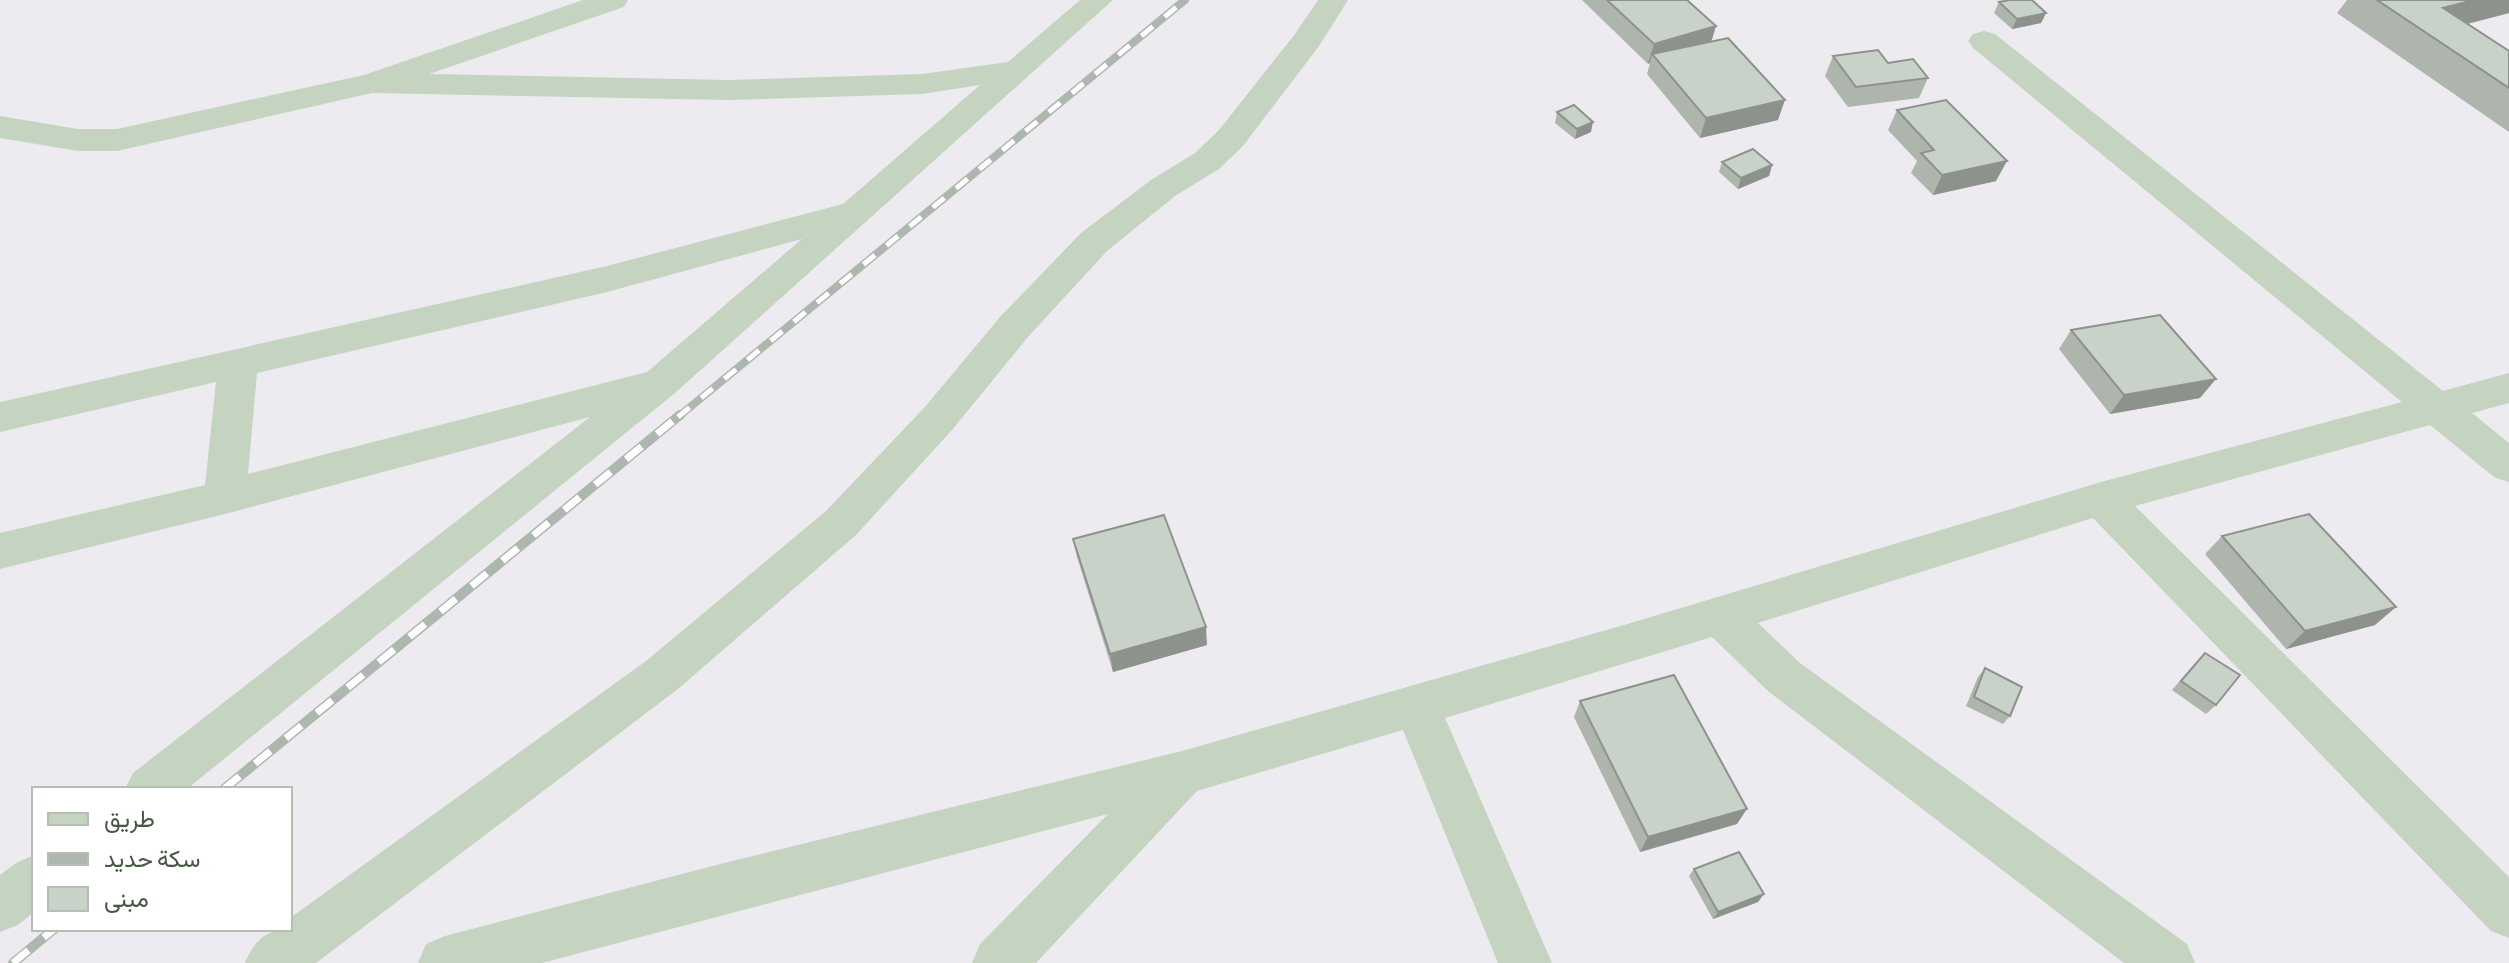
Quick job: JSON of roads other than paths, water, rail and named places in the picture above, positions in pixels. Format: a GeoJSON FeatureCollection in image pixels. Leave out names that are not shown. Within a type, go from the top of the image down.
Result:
{"type":"FeatureCollection","features":[{"type":"Feature","properties":{"kind":"street"},"geometry":{"type":"LineString","coordinates":[[0,127],[78,140],[117,140],[372,83],[613,0]]}},
{"type":"Feature","properties":{"kind":"street"},"geometry":{"type":"LineString","coordinates":[[153,787],[661,383],[1098,0]]}},
{"type":"Feature","properties":{"kind":"street"},"geometry":{"type":"LineString","coordinates":[[272,963],[662,675],[841,523],[938,419],[1014,327],[1094,242],[1163,188],[1207,161],[1231,138],[1308,39],[1333,0]]}},
{"type":"Feature","properties":{"kind":"street"},"geometry":{"type":"LineString","coordinates":[[1984,41],[2509,466]]}},
{"type":"Feature","properties":{"kind":"street"},"geometry":{"type":"LineString","coordinates":[[372,83],[729,90],[922,84],[1018,70]]}},
{"type":"Feature","properties":{"kind":"street"},"geometry":{"type":"LineString","coordinates":[[0,417],[607,279],[859,211]]}},
{"type":"Feature","properties":{"kind":"street"},"geometry":{"type":"LineString","coordinates":[[225,497],[238,365]]}},
{"type":"Feature","properties":{"kind":"street"},"geometry":{"type":"LineString","coordinates":[[0,551],[225,497],[661,383]]}},
{"type":"Feature","properties":{"kind":"street"},"geometry":{"type":"LineString","coordinates":[[445,963],[720,889],[1182,773],[2101,499],[2509,388]]}},
{"type":"Feature","properties":{"kind":"street"},"geometry":{"type":"LineString","coordinates":[[2101,499],[2509,913]]}},
{"type":"Feature","properties":{"kind":"street"},"geometry":{"type":"LineString","coordinates":[[1719,615],[1784,677],[2168,963]]}},
{"type":"Feature","properties":{"kind":"street"},"geometry":{"type":"LineString","coordinates":[[1416,705],[1525,963]]}},
{"type":"Feature","properties":{"kind":"street"},"geometry":{"type":"LineString","coordinates":[[999,963],[1182,773]]}},
{"type":"Feature","properties":{"kind":"street"},"geometry":{"type":"LineString","coordinates":[[0,907],[32,882]]}},
{"type":"Feature","properties":{"kind":"railway"},"geometry":{"type":"LineString","coordinates":[[678,417],[1185,0]]}},
{"type":"Feature","properties":{"kind":"railway"},"geometry":{"type":"LineString","coordinates":[[226,787],[680,415]]}},
{"type":"Feature","properties":{"kind":"railway"},"geometry":{"type":"LineString","coordinates":[[13,963],[52,931]]}}]}
